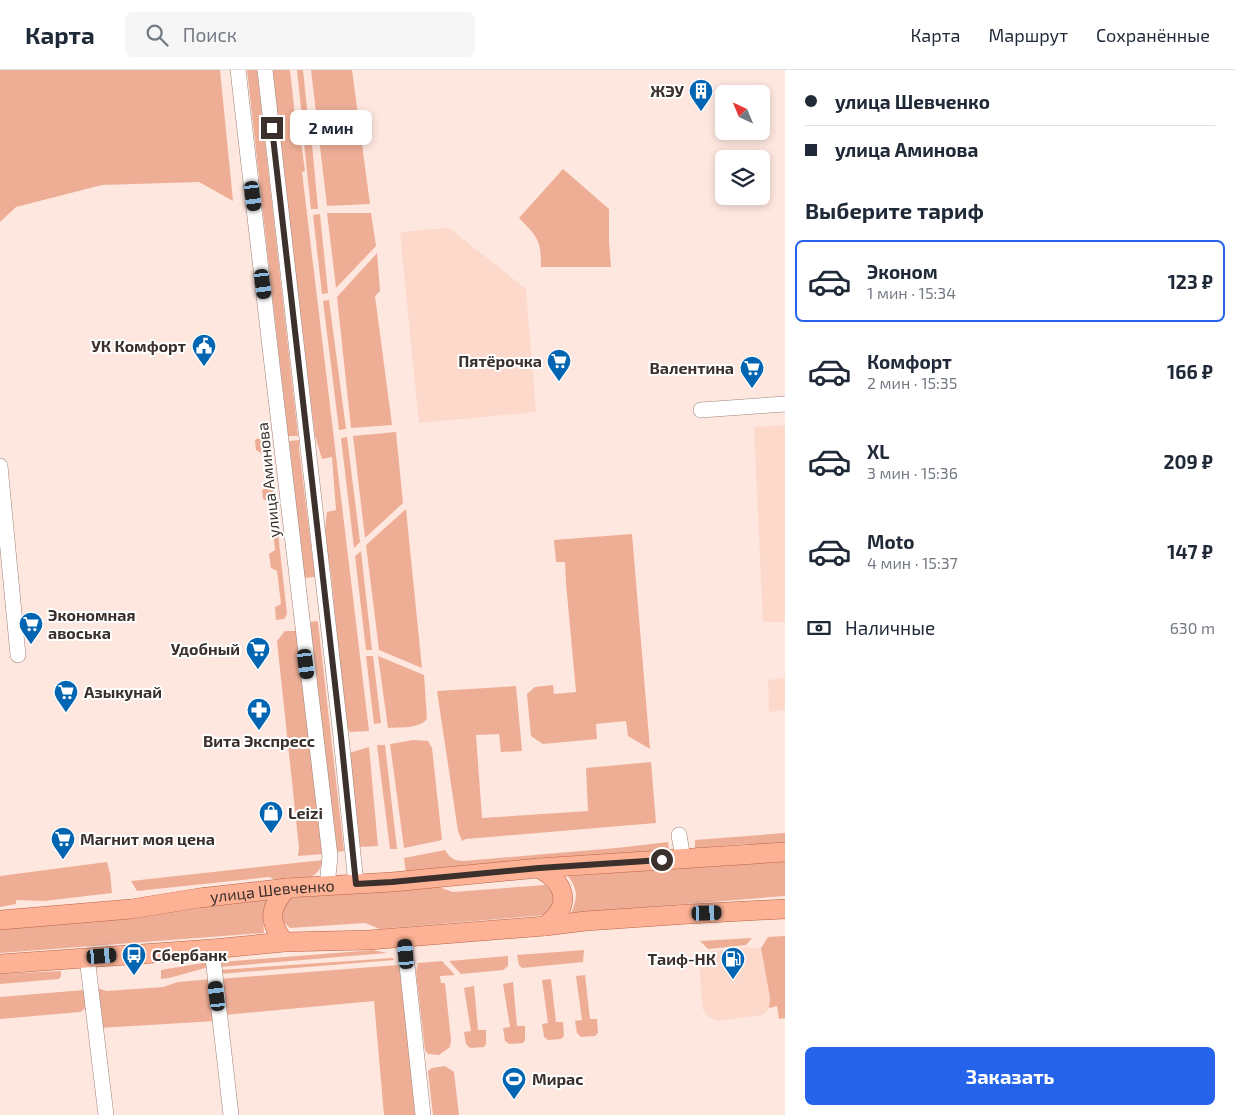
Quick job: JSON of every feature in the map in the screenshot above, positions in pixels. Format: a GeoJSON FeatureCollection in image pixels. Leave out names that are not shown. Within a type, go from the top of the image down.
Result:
{"type":"FeatureCollection","features":[{"type":"Feature","properties":{"kind":"main road","name":"улица Шевченко"},"geometry":{"type":"LineString","coordinates":[[0,920],[131,909],[199,898],[287,888],[392,882],[539,868],[785,852]]}},
{"type":"Feature","properties":{"kind":"main road"},"geometry":{"type":"LineString","coordinates":[[539,868],[556,881],[561,888],[563,896],[559,913],[545,926]]}},
{"type":"Feature","properties":{"kind":"main road"},"geometry":{"type":"LineString","coordinates":[[284,942],[273,926],[272,915],[276,902],[287,888]]}},
{"type":"Feature","properties":{"kind":"main road"},"geometry":{"type":"LineString","coordinates":[[0,964],[284,942],[369,940],[586,921],[785,909]]}},
{"type":"Feature","properties":{"kind":"street","name":"улица Аминова"},"geometry":{"type":"LineString","coordinates":[[238,70],[300,616],[330,856],[327,886]]}},
{"type":"Feature","properties":{"kind":"street"},"geometry":{"type":"LineString","coordinates":[[265,70],[356,884]]}},
{"type":"Feature","properties":{"kind":"street"},"geometry":{"type":"LineString","coordinates":[[701,410],[785,404]]}},
{"type":"Feature","properties":{"kind":"street"},"geometry":{"type":"LineString","coordinates":[[0,466],[18,655]]}},
{"type":"Feature","properties":{"kind":"street"},"geometry":{"type":"LineString","coordinates":[[297,587],[302,594],[311,596],[319,594],[324,589]]}},
{"type":"Feature","properties":{"kind":"street"},"geometry":{"type":"LineString","coordinates":[[300,616],[327,614]]}},
{"type":"Feature","properties":{"kind":"street"},"geometry":{"type":"LineString","coordinates":[[679,835],[682,858]]}},
{"type":"Feature","properties":{"kind":"street"},"geometry":{"type":"LineString","coordinates":[[404,937],[423,1115]]}},
{"type":"Feature","properties":{"kind":"street"},"geometry":{"type":"LineString","coordinates":[[212,949],[231,1115]]}},
{"type":"Feature","properties":{"kind":"street"},"geometry":{"type":"LineString","coordinates":[[87,957],[106,1115]]}},
{"type":"Feature","properties":{"kind":"shaded area"},"geometry":{"type":"Polygon","coordinates":[[[0,70],[220,70],[233,201],[199,182],[102,185],[16,207],[0,222],[0,70]]]}},
{"type":"Feature","properties":{"kind":"shaded area"},"geometry":{"type":"Polygon","coordinates":[[[247,70],[257,70],[298,436],[288,436],[247,70]]]}},
{"type":"Feature","properties":{"kind":"shaded area"},"geometry":{"type":"Polygon","coordinates":[[[270,70],[290,70],[297,134],[300,134],[305,171],[302,172],[369,731],[350,732],[346,726],[331,574],[324,539],[327,512],[336,510],[332,457],[322,459],[315,436],[270,70]]]}},
{"type":"Feature","properties":{"kind":"shaded area"},"geometry":{"type":"Polygon","coordinates":[[[297,70],[303,70],[309,127],[303,127],[297,70]]]}},
{"type":"Feature","properties":{"kind":"shaded area"},"geometry":{"type":"Polygon","coordinates":[[[311,70],[352,70],[370,204],[327,206],[311,70]]]}},
{"type":"Feature","properties":{"kind":"shaded area"},"geometry":{"type":"Polygon","coordinates":[[[311,133],[318,209],[311,209],[303,134],[311,133]]]}},
{"type":"Feature","properties":{"kind":"shaded area"},"geometry":{"type":"Polygon","coordinates":[[[563,169],[609,209],[611,267],[541,267],[539,244],[534,235],[519,218],[563,169]]]}},
{"type":"Feature","properties":{"kind":"shaded area"},"geometry":{"type":"Polygon","coordinates":[[[327,213],[371,213],[376,246],[336,288],[327,213]]]}},
{"type":"Feature","properties":{"kind":"shaded area"},"geometry":{"type":"Polygon","coordinates":[[[320,214],[328,293],[322,294],[313,215],[320,214]]]}},
{"type":"Feature","properties":{"kind":"shaded area"},"geometry":{"type":"Polygon","coordinates":[[[449,228],[526,289],[536,412],[419,423],[400,232],[449,228]]]}},
{"type":"Feature","properties":{"kind":"shaded area"},"geometry":{"type":"Polygon","coordinates":[[[377,253],[380,291],[375,296],[392,425],[351,428],[337,297],[377,253]]]}},
{"type":"Feature","properties":{"kind":"shaded area"},"geometry":{"type":"Polygon","coordinates":[[[329,300],[346,429],[339,430],[323,301],[329,300]]]}},
{"type":"Feature","properties":{"kind":"shaded area"},"geometry":{"type":"Polygon","coordinates":[[[785,425],[785,622],[763,622],[754,427],[785,425]]]}},
{"type":"Feature","properties":{"kind":"shaded area"},"geometry":{"type":"Polygon","coordinates":[[[396,432],[403,503],[365,538],[353,436],[396,432]]]}},
{"type":"Feature","properties":{"kind":"shaded area"},"geometry":{"type":"Polygon","coordinates":[[[347,437],[360,542],[354,548],[341,438],[347,437]]]}},
{"type":"Feature","properties":{"kind":"shaded area"},"geometry":{"type":"Polygon","coordinates":[[[267,438],[287,614],[284,619],[276,620],[275,607],[281,604],[277,571],[271,568],[269,554],[275,550],[270,502],[263,499],[262,490],[268,487],[264,455],[256,450],[255,441],[256,439],[267,438]]]}},
{"type":"Feature","properties":{"kind":"shaded area"},"geometry":{"type":"Polygon","coordinates":[[[299,440],[315,577],[304,578],[289,441],[299,440]]]}},
{"type":"Feature","properties":{"kind":"shaded area"},"geometry":{"type":"Polygon","coordinates":[[[406,509],[422,668],[379,650],[366,545],[406,509]]]}},
{"type":"Feature","properties":{"kind":"shaded area"},"geometry":{"type":"Polygon","coordinates":[[[632,534],[650,749],[628,736],[626,721],[596,724],[597,739],[543,744],[531,736],[527,694],[535,687],[553,685],[554,694],[576,692],[565,562],[556,562],[554,540],[632,534]]]}},
{"type":"Feature","properties":{"kind":"shaded area"},"geometry":{"type":"Polygon","coordinates":[[[361,551],[372,650],[366,650],[355,556],[361,551]]]}},
{"type":"Feature","properties":{"kind":"shaded area"},"geometry":{"type":"Polygon","coordinates":[[[311,622],[318,622],[344,851],[335,852],[309,626],[311,622]]]}},
{"type":"Feature","properties":{"kind":"shaded area"},"geometry":{"type":"Polygon","coordinates":[[[285,631],[296,631],[323,854],[298,856],[299,848],[277,641],[285,631]]]}},
{"type":"Feature","properties":{"kind":"shaded area"},"geometry":{"type":"Polygon","coordinates":[[[366,656],[373,656],[381,723],[374,724],[366,656]]]}},
{"type":"Feature","properties":{"kind":"shaded area"},"geometry":{"type":"Polygon","coordinates":[[[378,656],[424,675],[427,719],[424,722],[409,727],[388,728],[378,656]]]}},
{"type":"Feature","properties":{"kind":"shaded area"},"geometry":{"type":"Polygon","coordinates":[[[785,678],[785,710],[769,712],[768,680],[785,678]]]}},
{"type":"Feature","properties":{"kind":"shaded area"},"geometry":{"type":"Polygon","coordinates":[[[516,686],[522,751],[501,752],[499,734],[476,735],[482,818],[588,811],[586,768],[651,762],[656,823],[466,839],[462,841],[458,831],[437,691],[516,686]]]}},
{"type":"Feature","properties":{"kind":"shaded area"},"geometry":{"type":"Polygon","coordinates":[[[413,740],[428,741],[432,748],[442,840],[404,848],[390,744],[413,740]]]}},
{"type":"Feature","properties":{"kind":"shaded area"},"geometry":{"type":"Polygon","coordinates":[[[377,745],[385,745],[397,849],[390,849],[377,745]]]}},
{"type":"Feature","properties":{"kind":"shaded area"},"geometry":{"type":"Polygon","coordinates":[[[369,747],[378,846],[359,847],[349,753],[369,747]]]}},
{"type":"Feature","properties":{"kind":"shaded area"},"geometry":{"type":"Polygon","coordinates":[[[785,833],[785,847],[760,849],[746,844],[695,848],[695,840],[785,833]]]}},
{"type":"Feature","properties":{"kind":"shaded area"},"geometry":{"type":"Polygon","coordinates":[[[668,842],[669,850],[624,853],[606,859],[406,873],[404,858],[445,850],[452,859],[463,861],[668,842]]]}},
{"type":"Feature","properties":{"kind":"shaded area"},"geometry":{"type":"Polygon","coordinates":[[[323,860],[314,875],[303,881],[291,883],[269,877],[137,891],[131,881],[323,860]]]}},
{"type":"Feature","properties":{"kind":"shaded area"},"geometry":{"type":"Polygon","coordinates":[[[785,861],[785,896],[571,913],[576,894],[574,885],[568,876],[785,861]]]}},
{"type":"Feature","properties":{"kind":"shaded area"},"geometry":{"type":"Polygon","coordinates":[[[107,862],[112,893],[44,901],[16,900],[16,904],[0,907],[0,876],[107,862]]]}},
{"type":"Feature","properties":{"kind":"shaded area"},"geometry":{"type":"Polygon","coordinates":[[[545,885],[554,894],[554,907],[546,915],[380,929],[365,923],[290,928],[281,920],[282,908],[290,898],[436,886],[453,892],[545,885]]]}},
{"type":"Feature","properties":{"kind":"shaded area"},"geometry":{"type":"Polygon","coordinates":[[[268,900],[263,914],[264,933],[0,953],[0,927],[268,900]]]}},
{"type":"Feature","properties":{"kind":"shaded area"},"geometry":{"type":"Polygon","coordinates":[[[785,936],[785,1018],[779,1019],[777,1006],[769,1008],[770,998],[761,948],[768,937],[785,936]]]}},
{"type":"Feature","properties":{"kind":"shaded area"},"geometry":{"type":"Polygon","coordinates":[[[752,938],[746,945],[708,949],[700,941],[752,938]]]}},
{"type":"Feature","properties":{"kind":"shaded area"},"geometry":{"type":"Polygon","coordinates":[[[747,947],[761,948],[770,998],[769,1009],[763,1015],[719,1021],[709,1017],[703,1010],[698,953],[747,947]]]}},
{"type":"Feature","properties":{"kind":"shaded area"},"geometry":{"type":"Polygon","coordinates":[[[373,950],[387,953],[219,967],[221,962],[373,950]]]}},
{"type":"Feature","properties":{"kind":"shaded area"},"geometry":{"type":"Polygon","coordinates":[[[584,950],[583,962],[522,968],[519,965],[517,955],[584,950]]]}},
{"type":"Feature","properties":{"kind":"shaded area"},"geometry":{"type":"Polygon","coordinates":[[[508,956],[508,966],[503,970],[461,974],[449,961],[508,956]]]}},
{"type":"Feature","properties":{"kind":"shaded area"},"geometry":{"type":"Polygon","coordinates":[[[393,958],[394,960],[219,974],[219,970],[393,958]]]}},
{"type":"Feature","properties":{"kind":"shaded area"},"geometry":{"type":"Polygon","coordinates":[[[442,961],[455,975],[440,976],[441,983],[445,983],[451,1040],[450,1047],[439,1055],[428,1054],[425,1050],[416,972],[418,963],[442,961]]]}},
{"type":"Feature","properties":{"kind":"shaded area"},"geometry":{"type":"Polygon","coordinates":[[[209,962],[209,967],[161,979],[161,970],[209,962]]]}},
{"type":"Feature","properties":{"kind":"shaded area"},"geometry":{"type":"Polygon","coordinates":[[[398,965],[401,974],[415,1115],[384,1115],[374,1001],[224,1015],[219,979],[398,965]]]}},
{"type":"Feature","properties":{"kind":"shaded area"},"geometry":{"type":"Polygon","coordinates":[[[61,971],[59,979],[0,984],[0,974],[61,971]]]}},
{"type":"Feature","properties":{"kind":"shaded area"},"geometry":{"type":"Polygon","coordinates":[[[585,975],[590,1019],[597,1019],[598,1033],[595,1036],[581,1037],[577,1033],[575,1021],[582,1020],[576,976],[585,975]]]}},
{"type":"Feature","properties":{"kind":"shaded area"},"geometry":{"type":"Polygon","coordinates":[[[212,979],[216,1021],[99,1028],[93,987],[107,991],[163,987],[178,982],[212,979]]]}},
{"type":"Feature","properties":{"kind":"shaded area"},"geometry":{"type":"Polygon","coordinates":[[[551,979],[556,1022],[563,1022],[564,1036],[561,1039],[548,1040],[544,1037],[542,1024],[548,1023],[542,980],[551,979]]]}},
{"type":"Feature","properties":{"kind":"shaded area"},"geometry":{"type":"Polygon","coordinates":[[[513,982],[517,1026],[525,1026],[525,1040],[523,1043],[509,1044],[505,1041],[503,1028],[510,1027],[503,984],[513,982]]]}},
{"type":"Feature","properties":{"kind":"shaded area"},"geometry":{"type":"Polygon","coordinates":[[[474,986],[478,1030],[486,1030],[486,1044],[484,1047],[470,1048],[466,1044],[464,1032],[471,1031],[464,988],[474,986]]]}},
{"type":"Feature","properties":{"kind":"shaded area"},"geometry":{"type":"Polygon","coordinates":[[[84,990],[86,1008],[80,1012],[0,1019],[0,997],[84,990]]]}},
{"type":"Feature","properties":{"kind":"shaded area"},"geometry":{"type":"Polygon","coordinates":[[[445,1066],[454,1072],[459,1115],[433,1115],[428,1071],[432,1068],[445,1066]]]}},
{"type":"Feature","properties":{"kind":"place","name":"ЖЭУ"},"geometry":{"type":"Point","coordinates":[701,112]}},
{"type":"Feature","properties":{"kind":"place","name":"УК Комфорт"},"geometry":{"type":"Point","coordinates":[204,367]}},
{"type":"Feature","properties":{"kind":"place","name":"Пятёрочка"},"geometry":{"type":"Point","coordinates":[559,382]}},
{"type":"Feature","properties":{"kind":"place","name":"Валентина"},"geometry":{"type":"Point","coordinates":[752,389]}},
{"type":"Feature","properties":{"kind":"place","name":"Экономная авоська"},"geometry":{"type":"Point","coordinates":[31,645]}},
{"type":"Feature","properties":{"kind":"place","name":"Удобный"},"geometry":{"type":"Point","coordinates":[258,670]}},
{"type":"Feature","properties":{"kind":"place","name":"Азыкунай"},"geometry":{"type":"Point","coordinates":[66,713]}},
{"type":"Feature","properties":{"kind":"place","name":"Вита Экспресс"},"geometry":{"type":"Point","coordinates":[259,731]}},
{"type":"Feature","properties":{"kind":"place","name":"Leizi"},"geometry":{"type":"Point","coordinates":[271,834]}},
{"type":"Feature","properties":{"kind":"place","name":"Магнит моя цена"},"geometry":{"type":"Point","coordinates":[63,860]}},
{"type":"Feature","properties":{"kind":"place","name":"Сбербанк"},"geometry":{"type":"Point","coordinates":[134,976]}},
{"type":"Feature","properties":{"kind":"place","name":"Таиф-НК"},"geometry":{"type":"Point","coordinates":[733,980]}},
{"type":"Feature","properties":{"kind":"place","name":"Мирас"},"geometry":{"type":"Point","coordinates":[514,1100]}},
{"type":"Feature","properties":{"kind":"route"},"geometry":{"type":"LineString","coordinates":[[272,128],[356,884],[539,868],[662,860]]}}]}
